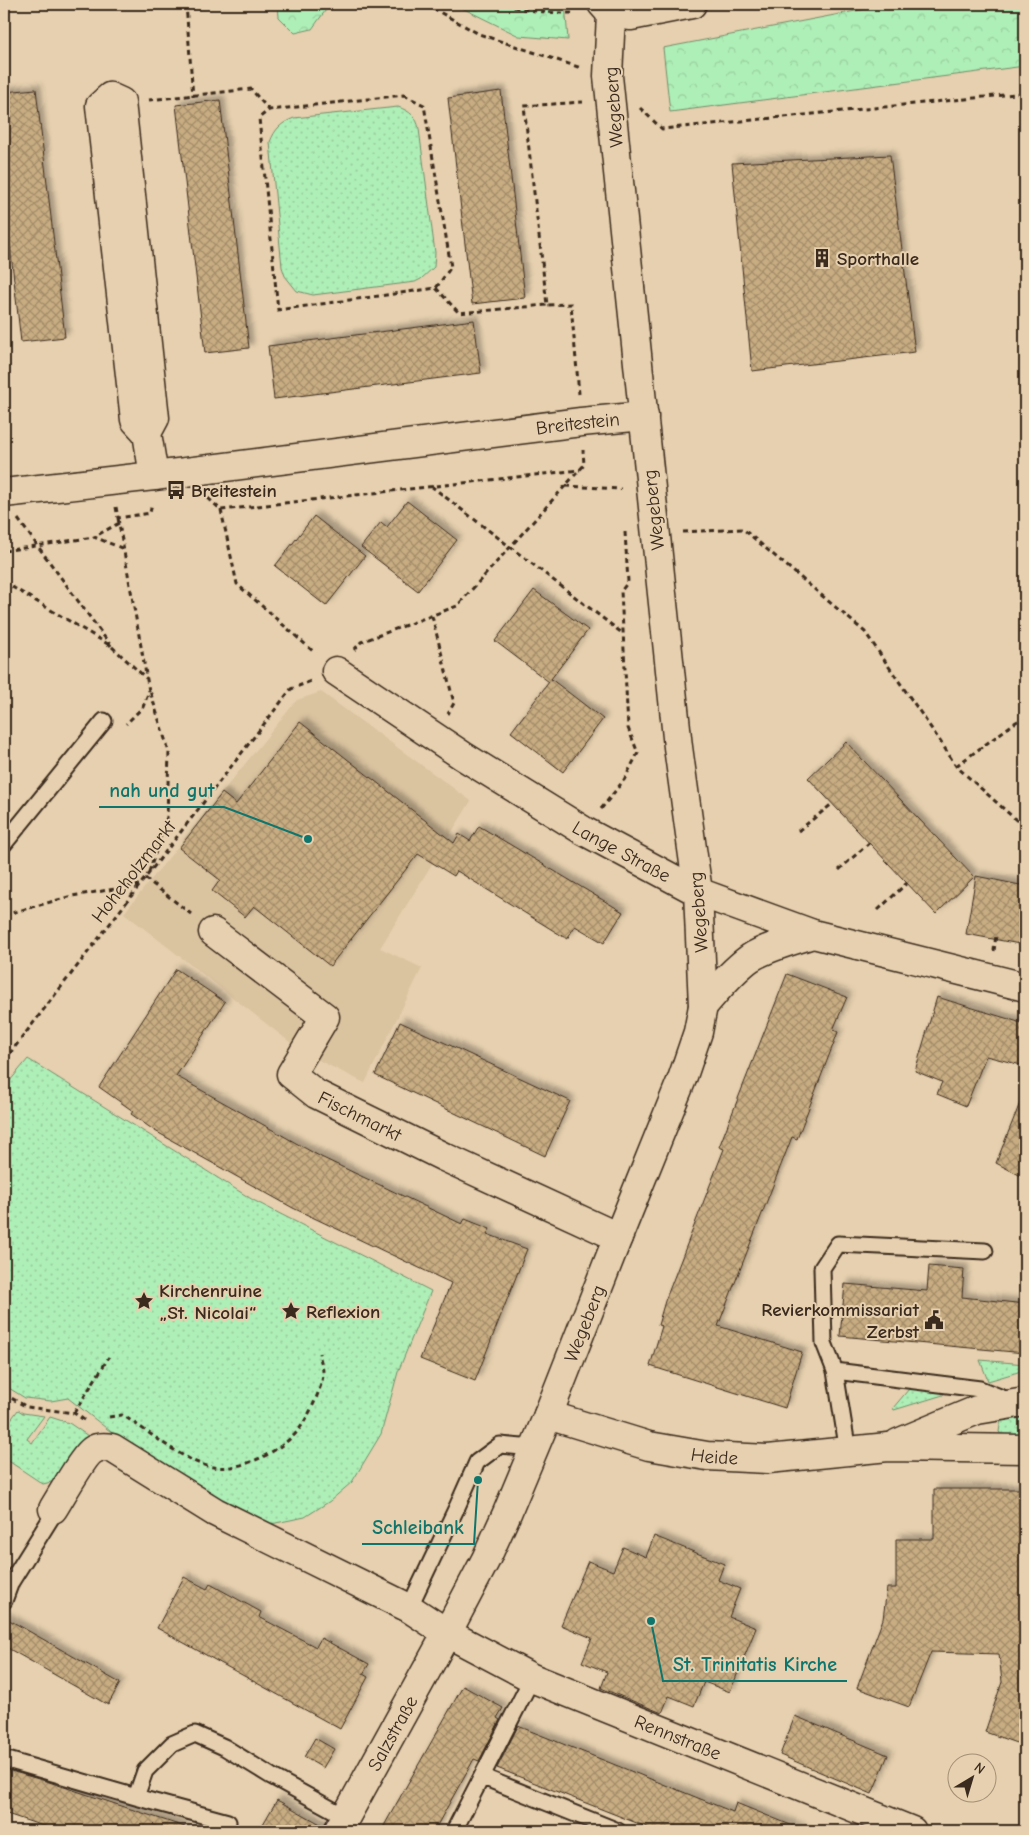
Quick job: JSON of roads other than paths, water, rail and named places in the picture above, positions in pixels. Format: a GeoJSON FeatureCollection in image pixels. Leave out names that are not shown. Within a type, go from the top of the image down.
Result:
{"type":"FeatureCollection","features":[{"type":"Feature","properties":{"kind":"street"},"geometry":{"type":"LineString","coordinates":[[606,9],[631,16],[692,4]]}},
{"type":"Feature","properties":{"kind":"street","name":"Wegeberg"},"geometry":{"type":"LineString","coordinates":[[447,1633],[486,1559],[548,1415],[682,1080],[698,1032],[703,1006],[698,892],[678,747],[655,534],[608,76],[606,9]]}},
{"type":"Feature","properties":{"kind":"street"},"geometry":{"type":"LineString","coordinates":[[121,102],[155,418],[147,433],[153,488]]}},
{"type":"Feature","properties":{"kind":"street","name":"Breitestein"},"geometry":{"type":"LineString","coordinates":[[9,503],[111,480],[153,488],[581,422],[644,416]]}},
{"type":"Feature","properties":{"kind":"street","name":"Lange Straße"},"geometry":{"type":"LineString","coordinates":[[336,671],[436,738],[584,831],[698,892],[813,934],[1025,987]]}},
{"type":"Feature","properties":{"kind":"street","name":"Fischmarkt"},"geometry":{"type":"LineString","coordinates":[[214,932],[324,1017],[291,1074],[316,1094],[444,1157],[618,1237]]}},
{"type":"Feature","properties":{"kind":"street"},"geometry":{"type":"LineString","coordinates":[[703,1006],[736,970],[752,957],[813,934]]}},
{"type":"Feature","properties":{"kind":"street","name":"Heide"},"geometry":{"type":"LineString","coordinates":[[888,1447],[976,1410],[1020,1403]]}},
{"type":"Feature","properties":{"kind":"street","name":"Heide"},"geometry":{"type":"LineString","coordinates":[[548,1415],[649,1446],[707,1456],[768,1459],[888,1447],[1025,1449]]}},
{"type":"Feature","properties":{"kind":"street","name":"Rennstraße"},"geometry":{"type":"LineString","coordinates":[[52,1509],[99,1437],[112,1448],[215,1512],[409,1608],[447,1633],[532,1678],[912,1831]]}},
{"type":"Feature","properties":{"kind":"street","name":"Salzstraße"},"geometry":{"type":"LineString","coordinates":[[342,1824],[447,1633]]}},
{"type":"Feature","properties":{"kind":"lane"},"geometry":{"type":"LineString","coordinates":[[4,844],[104,720]]}},
{"type":"Feature","properties":{"kind":"lane"},"geometry":{"type":"LineString","coordinates":[[848,1452],[835,1371],[824,1343],[822,1268],[838,1244],[985,1251]]}},
{"type":"Feature","properties":{"kind":"lane"},"geometry":{"type":"LineString","coordinates":[[835,1371],[980,1389],[1020,1403]]}},
{"type":"Feature","properties":{"kind":"lane"},"geometry":{"type":"LineString","coordinates":[[409,1608],[457,1508],[476,1462],[500,1445],[534,1448]]}},
{"type":"Feature","properties":{"kind":"lane"},"geometry":{"type":"LineString","coordinates":[[4,1601],[7,1580],[51,1518],[52,1509]]}},
{"type":"Feature","properties":{"kind":"lane"},"geometry":{"type":"LineString","coordinates":[[454,1831],[532,1678]]}},
{"type":"Feature","properties":{"kind":"lane"},"geometry":{"type":"LineString","coordinates":[[136,1797],[145,1771],[172,1744],[195,1734],[224,1747],[342,1824]]}},
{"type":"Feature","properties":{"kind":"lane"},"geometry":{"type":"LineString","coordinates":[[4,1759],[228,1822]]}},
{"type":"Feature","properties":{"kind":"lane"},"geometry":{"type":"LineString","coordinates":[[483,1777],[579,1824],[618,1831]]}},
{"type":"Feature","properties":{"kind":"place","name":"Sporthalle"},"geometry":{"type":"Point","coordinates":[822,258]}},
{"type":"Feature","properties":{"kind":"place","name":"Breitestein"},"geometry":{"type":"Point","coordinates":[176,490]}},
{"type":"Feature","properties":{"kind":"place","name":"nah und gut"},"geometry":{"type":"Point","coordinates":[308,839]}},
{"type":"Feature","properties":{"kind":"place","name":"Kirchenruine „St. Nicolai“"},"geometry":{"type":"Point","coordinates":[144,1301]}},
{"type":"Feature","properties":{"kind":"place","name":"Reflexion"},"geometry":{"type":"Point","coordinates":[291,1311]}},
{"type":"Feature","properties":{"kind":"place","name":"Revierkommissariat Zerbst"},"geometry":{"type":"Point","coordinates":[934,1320]}},
{"type":"Feature","properties":{"kind":"place","name":"Schleibank"},"geometry":{"type":"Point","coordinates":[478,1480]}},
{"type":"Feature","properties":{"kind":"place","name":"St. Trinitatis Kirche"},"geometry":{"type":"Point","coordinates":[651,1621]}}]}
